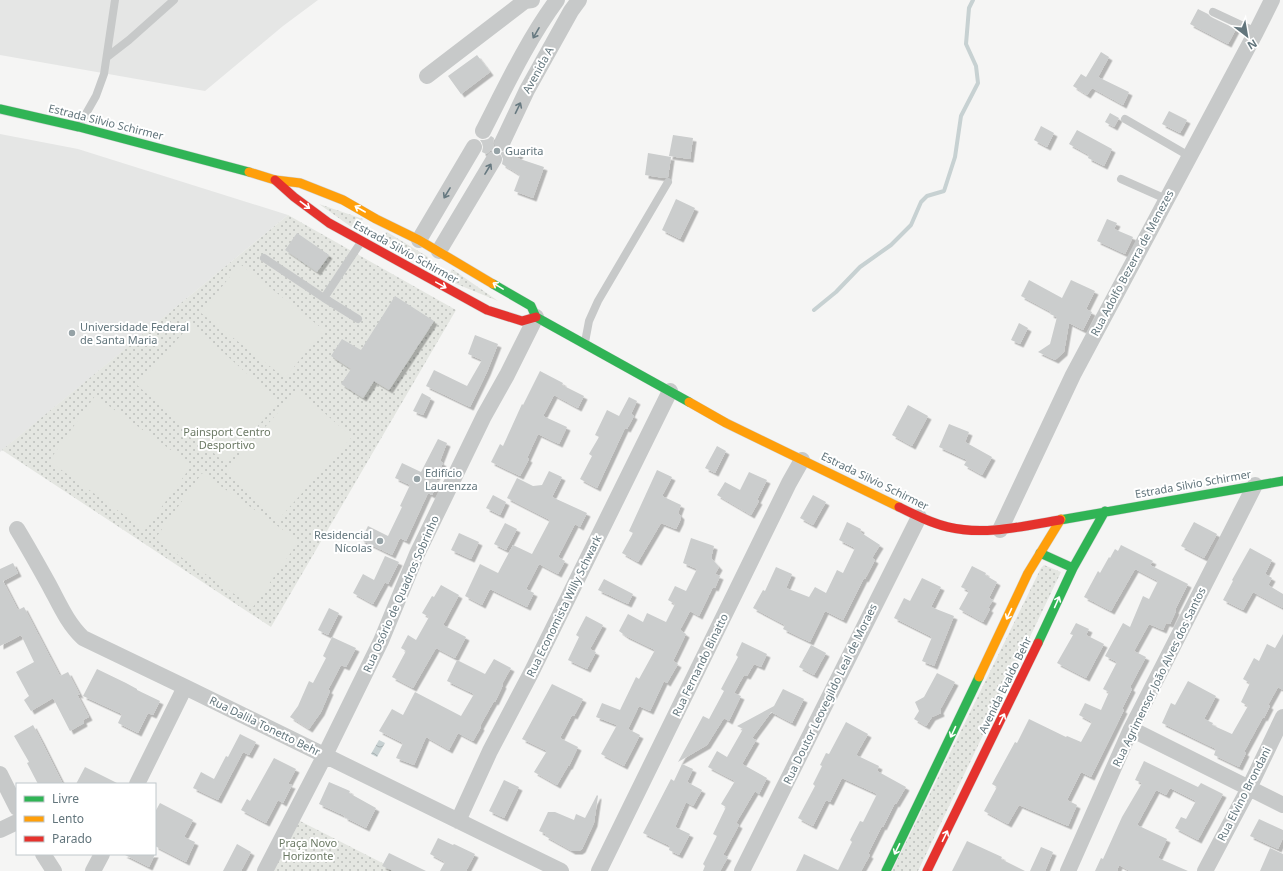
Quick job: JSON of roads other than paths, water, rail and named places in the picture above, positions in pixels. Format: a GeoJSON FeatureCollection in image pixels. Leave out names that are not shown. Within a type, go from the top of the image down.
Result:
{"type":"FeatureCollection","features":[{"type":"Feature","properties":{"kind":"street"},"geometry":{"type":"LineString","coordinates":[[427,76],[525,1],[532,0]]}},
{"type":"Feature","properties":{"kind":"street","name":"Avenida A"},"geometry":{"type":"LineString","coordinates":[[502,143],[527,90],[571,11],[579,0]]}},
{"type":"Feature","properties":{"kind":"street","name":"Rua Adolfo Bezerra de Menezes"},"geometry":{"type":"LineString","coordinates":[[1000,530],[1073,375],[1272,0]]}},
{"type":"Feature","properties":{"kind":"street","name":"Avenida A"},"geometry":{"type":"LineString","coordinates":[[483,131],[507,84],[547,13],[551,2]]}},
{"type":"Feature","properties":{"kind":"street","name":"Estrada Silvio Schirmer"},"geometry":{"type":"LineString","coordinates":[[0,109],[78,127],[275,180],[300,183],[343,200],[376,219],[419,240],[435,260],[531,306],[536,317],[726,423],[918,517],[948,527],[979,531],[1000,530],[1283,481]]}},
{"type":"Feature","properties":{"kind":"street"},"geometry":{"type":"LineString","coordinates":[[490,116],[510,126]]}},
{"type":"Feature","properties":{"kind":"street"},"geometry":{"type":"LineString","coordinates":[[419,240],[474,147]]}},
{"type":"Feature","properties":{"kind":"street"},"geometry":{"type":"LineString","coordinates":[[425,276],[494,159]]}},
{"type":"Feature","properties":{"kind":"street"},"geometry":{"type":"LineString","coordinates":[[458,175],[478,186]]}},
{"type":"Feature","properties":{"kind":"street","name":"Estrada Silvio Schirmer"},"geometry":{"type":"LineString","coordinates":[[275,180],[294,197],[329,223],[365,234],[425,276],[487,310],[522,321],[536,317]]}},
{"type":"Feature","properties":{"kind":"street"},"geometry":{"type":"LineString","coordinates":[[365,234],[376,219]]}},
{"type":"Feature","properties":{"kind":"street","name":"Rua Osório de Quadros Sobrinho"},"geometry":{"type":"LineString","coordinates":[[265,871],[325,755],[381,641],[417,554],[484,416],[507,375],[536,317]]}},
{"type":"Feature","properties":{"kind":"street","name":"Rua Economista Willy Schwark"},"geometry":{"type":"LineString","coordinates":[[458,821],[490,751],[531,674],[670,391]]}},
{"type":"Feature","properties":{"kind":"street","name":"Rua Fernando Binatto"},"geometry":{"type":"LineString","coordinates":[[599,871],[789,483],[802,460]]}},
{"type":"Feature","properties":{"kind":"street","name":"Rua Agrimensor João Alves dos Santos"},"geometry":{"type":"LineString","coordinates":[[1068,871],[1131,729],[1255,485]]}},
{"type":"Feature","properties":{"kind":"street","name":"Avenida Evaldo Behr"},"geometry":{"type":"LineString","coordinates":[[928,871],[1043,633],[1072,568],[1105,511]]}},
{"type":"Feature","properties":{"kind":"street","name":"Rua Doutor Leovegildo Leal de Moraes"},"geometry":{"type":"LineString","coordinates":[[742,871],[918,517]]}},
{"type":"Feature","properties":{"kind":"street"},"geometry":{"type":"LineString","coordinates":[[886,871],[1028,573],[1061,519]]}},
{"type":"Feature","properties":{"kind":"street","name":"Rua Dalila Tonetto Behr"},"geometry":{"type":"LineString","coordinates":[[17,529],[48,582],[68,621],[83,638],[561,871]]}},
{"type":"Feature","properties":{"kind":"street"},"geometry":{"type":"LineString","coordinates":[[1040,553],[1072,568]]}},
{"type":"Feature","properties":{"kind":"street"},"geometry":{"type":"LineString","coordinates":[[137,783],[185,687]]}},
{"type":"Feature","properties":{"kind":"street","name":"Rua Elvino Brondani"},"geometry":{"type":"LineString","coordinates":[[1205,871],[1249,788],[1283,717]]}},
{"type":"Feature","properties":{"kind":"street"},"geometry":{"type":"LineString","coordinates":[[1131,729],[1283,805]]}},
{"type":"Feature","properties":{"kind":"street"},"geometry":{"type":"LineString","coordinates":[[0,774],[16,806]]}},
{"type":"Feature","properties":{"kind":"street"},"geometry":{"type":"LineString","coordinates":[[0,830],[16,822]]}},
{"type":"Feature","properties":{"kind":"street"},"geometry":{"type":"LineString","coordinates":[[44,855],[54,871]]}},
{"type":"Feature","properties":{"kind":"street"},"geometry":{"type":"LineString","coordinates":[[93,871],[101,855]]}},
{"type":"Feature","properties":{"kind":"lane"},"geometry":{"type":"LineString","coordinates":[[78,127],[96,96],[104,74],[115,0]]}},
{"type":"Feature","properties":{"kind":"lane"},"geometry":{"type":"LineString","coordinates":[[107,57],[129,40],[174,0]]}},
{"type":"Feature","properties":{"kind":"lane"},"geometry":{"type":"LineString","coordinates":[[1213,12],[1256,32]]}},
{"type":"Feature","properties":{"kind":"lane"},"geometry":{"type":"LineString","coordinates":[[1125,119],[1190,156]]}},
{"type":"Feature","properties":{"kind":"lane"},"geometry":{"type":"LineString","coordinates":[[1120,179],[1166,199]]}},
{"type":"Feature","properties":{"kind":"lane"},"geometry":{"type":"LineString","coordinates":[[584,344],[589,321],[598,301],[668,182]]}},
{"type":"Feature","properties":{"kind":"lane"},"geometry":{"type":"LineString","coordinates":[[324,298],[365,234]]}},
{"type":"Feature","properties":{"kind":"lane"},"geometry":{"type":"LineString","coordinates":[[264,258],[358,319]]}},
{"type":"Feature","properties":{"kind":"water"},"geometry":{"type":"Polygon","coordinates":[[[379,740],[385,743],[377,757],[371,754],[379,740]]]}},
{"type":"Feature","properties":{"kind":"waterway"},"geometry":{"type":"LineString","coordinates":[[814,310],[836,292],[860,267],[891,245],[911,225],[921,202],[927,196],[944,191],[955,157],[961,116],[978,83],[976,66],[966,44],[969,8],[973,0]]}},
{"type":"Feature","properties":{"kind":"place","name":"Guarita"},"geometry":{"type":"Point","coordinates":[497,151]}},
{"type":"Feature","properties":{"kind":"place","name":"Universidade Federal de Santa Maria"},"geometry":{"type":"Point","coordinates":[72,333]}},
{"type":"Feature","properties":{"kind":"place","name":"Edifício Laurenzza"},"geometry":{"type":"Point","coordinates":[417,479]}},
{"type":"Feature","properties":{"kind":"place","name":"Residencial Nícolas"},"geometry":{"type":"Point","coordinates":[380,541]}},
{"type":"Feature","properties":{"kind":"park label","name":"Painsport Centro Desportivo"},"geometry":{"type":"Point","coordinates":[227,438]}},
{"type":"Feature","properties":{"kind":"park label","name":"Praça Novo Horizonte"},"geometry":{"type":"Point","coordinates":[308,849]}}]}
